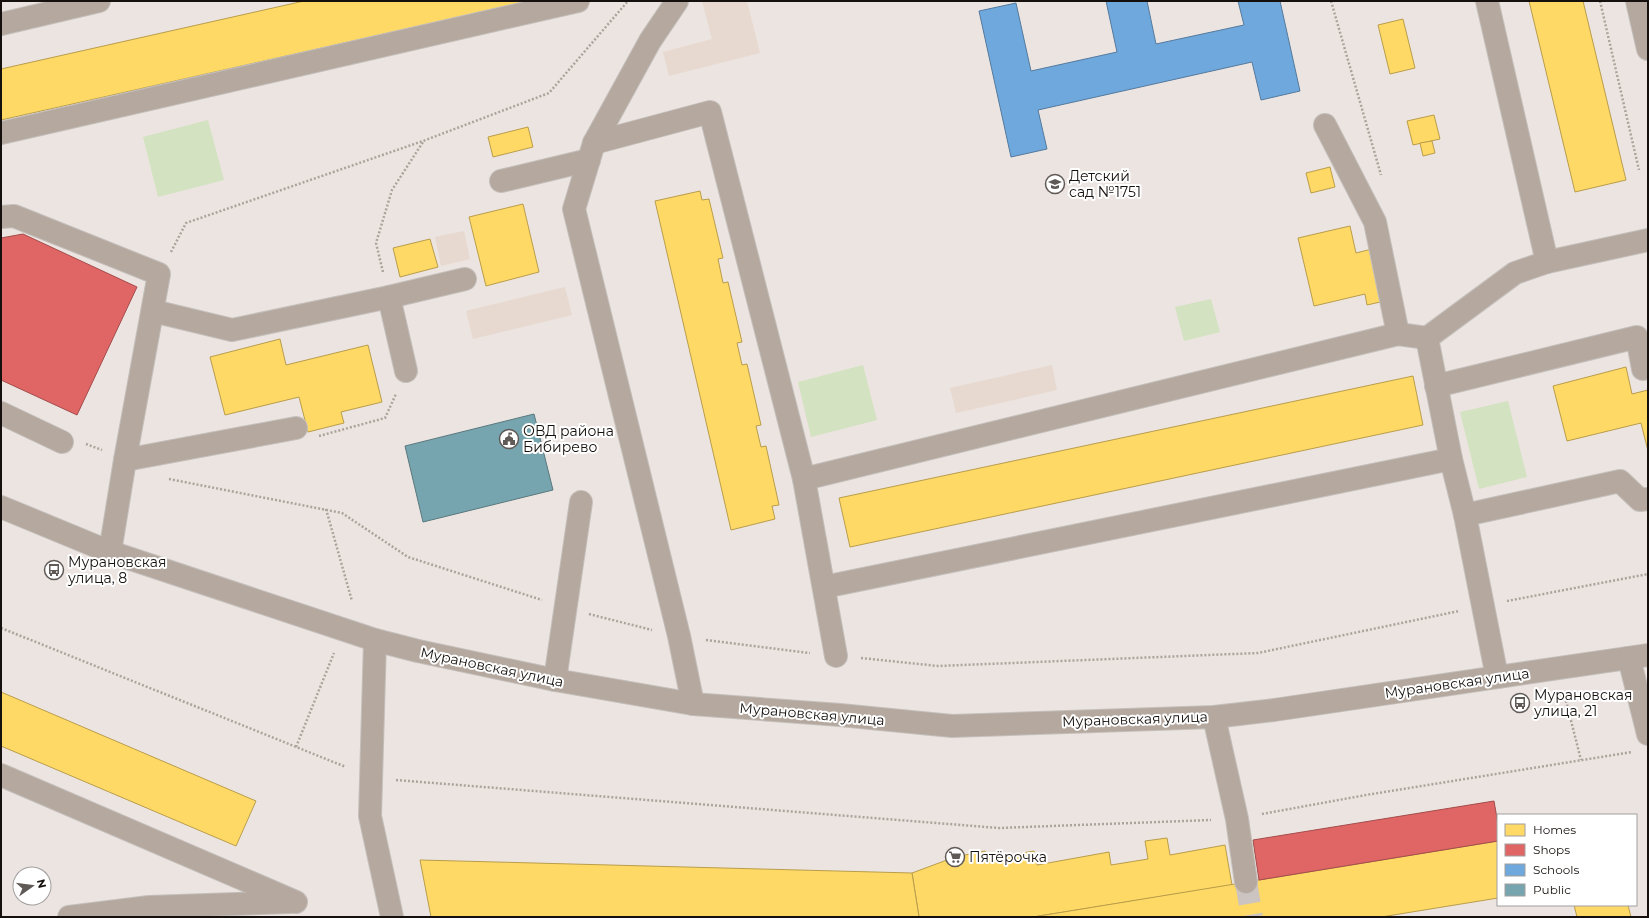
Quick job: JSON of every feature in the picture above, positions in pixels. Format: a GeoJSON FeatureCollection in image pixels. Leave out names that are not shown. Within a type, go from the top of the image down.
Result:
{"type":"FeatureCollection","features":[{"type":"Feature","properties":{"kind":"street"},"geometry":{"type":"LineString","coordinates":[[1,24],[99,1]]}},
{"type":"Feature","properties":{"kind":"street"},"geometry":{"type":"LineString","coordinates":[[1,133],[578,1]]}},
{"type":"Feature","properties":{"kind":"street"},"geometry":{"type":"LineString","coordinates":[[677,1],[650,41],[592,151],[574,209],[679,636],[693,704]]}},
{"type":"Feature","properties":{"kind":"street"},"geometry":{"type":"LineString","coordinates":[[1487,1],[1547,262]]}},
{"type":"Feature","properties":{"kind":"street"},"geometry":{"type":"LineString","coordinates":[[1637,1],[1648,49]]}},
{"type":"Feature","properties":{"kind":"street"},"geometry":{"type":"LineString","coordinates":[[501,181],[710,112],[804,479],[836,656]]}},
{"type":"Feature","properties":{"kind":"street"},"geometry":{"type":"LineString","coordinates":[[1325,125],[1375,222],[1398,334]]}},
{"type":"Feature","properties":{"kind":"street"},"geometry":{"type":"LineString","coordinates":[[1,217],[14,216],[159,274],[110,552]]}},
{"type":"Feature","properties":{"kind":"street"},"geometry":{"type":"LineString","coordinates":[[804,479],[1398,334],[1427,338],[1515,273],[1547,262],[1648,240]]}},
{"type":"Feature","properties":{"kind":"street"},"geometry":{"type":"LineString","coordinates":[[152,311],[232,330],[389,297],[465,279]]}},
{"type":"Feature","properties":{"kind":"street"},"geometry":{"type":"LineString","coordinates":[[389,297],[406,371]]}},
{"type":"Feature","properties":{"kind":"street"},"geometry":{"type":"LineString","coordinates":[[1436,386],[1637,337],[1644,369]]}},
{"type":"Feature","properties":{"kind":"street"},"geometry":{"type":"LineString","coordinates":[[1427,338],[1451,459],[1465,516],[1497,677]]}},
{"type":"Feature","properties":{"kind":"street"},"geometry":{"type":"LineString","coordinates":[[1,413],[72,442]]}},
{"type":"Feature","properties":{"kind":"street"},"geometry":{"type":"LineString","coordinates":[[125,460],[296,428]]}},
{"type":"Feature","properties":{"kind":"street"},"geometry":{"type":"LineString","coordinates":[[824,587],[1451,459]]}},
{"type":"Feature","properties":{"kind":"street"},"geometry":{"type":"LineString","coordinates":[[1465,516],[1620,481],[1640,500],[1648,499]]}},
{"type":"Feature","properties":{"kind":"street"},"geometry":{"type":"LineString","coordinates":[[555,680],[582,502]]}},
{"type":"Feature","properties":{"kind":"street","name":"Мурановская улица"},"geometry":{"type":"LineString","coordinates":[[1,507],[110,552],[375,640],[418,651],[555,680],[693,704],[840,715],[952,726],[1214,717],[1274,710],[1639,656]]}},
{"type":"Feature","properties":{"kind":"street"},"geometry":{"type":"LineString","coordinates":[[375,640],[370,816],[392,917]]}},
{"type":"Feature","properties":{"kind":"street"},"geometry":{"type":"LineString","coordinates":[[1639,656],[1648,734]]}},
{"type":"Feature","properties":{"kind":"street"},"geometry":{"type":"LineString","coordinates":[[1214,717],[1237,818],[1246,882]]}},
{"type":"Feature","properties":{"kind":"street"},"geometry":{"type":"LineString","coordinates":[[1,775],[296,902],[149,907],[69,917]]}},
{"type":"Feature","properties":{"kind":"path"},"geometry":{"type":"LineString","coordinates":[[159,274],[186,223],[423,141],[549,93],[628,1]]}},
{"type":"Feature","properties":{"kind":"path"},"geometry":{"type":"LineString","coordinates":[[1331,1],[1382,177]]}},
{"type":"Feature","properties":{"kind":"path"},"geometry":{"type":"LineString","coordinates":[[1600,1],[1640,170]]}},
{"type":"Feature","properties":{"kind":"path"},"geometry":{"type":"LineString","coordinates":[[389,297],[376,243],[392,190],[423,141]]}},
{"type":"Feature","properties":{"kind":"path"},"geometry":{"type":"LineString","coordinates":[[296,428],[300,441],[385,418],[406,371]]}},
{"type":"Feature","properties":{"kind":"path"},"geometry":{"type":"LineString","coordinates":[[72,442],[125,460]]}},
{"type":"Feature","properties":{"kind":"path"},"geometry":{"type":"LineString","coordinates":[[162,477],[342,513],[408,557],[566,608],[679,636],[836,656],[938,666],[1258,653],[1482,606],[1648,574]]}},
{"type":"Feature","properties":{"kind":"path"},"geometry":{"type":"LineString","coordinates":[[326,509],[352,601]]}},
{"type":"Feature","properties":{"kind":"path"},"geometry":{"type":"LineString","coordinates":[[1,628],[372,778],[999,828],[1237,818],[1633,752]]}},
{"type":"Feature","properties":{"kind":"path"},"geometry":{"type":"LineString","coordinates":[[296,747],[334,653]]}},
{"type":"Feature","properties":{"kind":"path"},"geometry":{"type":"LineString","coordinates":[[1558,669],[1581,760]]}},
{"type":"Feature","properties":{"kind":"shaded area"},"geometry":{"type":"Polygon","coordinates":[[[702,1],[747,1],[760,53],[669,76],[663,52],[712,39],[702,1]]]}},
{"type":"Feature","properties":{"kind":"shaded area"},"geometry":{"type":"Polygon","coordinates":[[[464,231],[470,259],[441,266],[435,237],[464,231]]]}},
{"type":"Feature","properties":{"kind":"shaded area"},"geometry":{"type":"Polygon","coordinates":[[[565,287],[572,315],[473,339],[466,311],[565,287]]]}},
{"type":"Feature","properties":{"kind":"shaded area"},"geometry":{"type":"Polygon","coordinates":[[[1052,365],[1057,390],[956,413],[950,388],[1052,365]]]}},
{"type":"Feature","properties":{"kind":"green space"},"geometry":{"type":"Polygon","coordinates":[[[208,120],[224,180],[158,197],[143,137],[208,120]]]}},
{"type":"Feature","properties":{"kind":"green space"},"geometry":{"type":"Polygon","coordinates":[[[1211,299],[1220,332],[1184,341],[1175,307],[1211,299]]]}},
{"type":"Feature","properties":{"kind":"green space"},"geometry":{"type":"Polygon","coordinates":[[[863,365],[877,420],[811,437],[798,382],[863,365]]]}},
{"type":"Feature","properties":{"kind":"green space"},"geometry":{"type":"Polygon","coordinates":[[[1508,401],[1527,477],[1479,489],[1460,412],[1508,401]]]}},
{"type":"Feature","properties":{"kind":"building: Homes"},"geometry":{"type":"Polygon","coordinates":[[[304,1],[531,1],[1,120],[1,69],[304,1]]]}},
{"type":"Feature","properties":{"kind":"building: Homes"},"geometry":{"type":"Polygon","coordinates":[[[1529,1],[1583,1],[1626,180],[1575,192],[1529,1]]]}},
{"type":"Feature","properties":{"kind":"building: Homes"},"geometry":{"type":"Polygon","coordinates":[[[1403,19],[1415,68],[1390,74],[1378,25],[1403,19]]]}},
{"type":"Feature","properties":{"kind":"building: Homes"},"geometry":{"type":"Polygon","coordinates":[[[1434,115],[1440,139],[1413,145],[1407,121],[1434,115]]]}},
{"type":"Feature","properties":{"kind":"building: Homes"},"geometry":{"type":"Polygon","coordinates":[[[528,127],[533,147],[493,157],[488,137],[528,127]]]}},
{"type":"Feature","properties":{"kind":"building: Homes"},"geometry":{"type":"Polygon","coordinates":[[[1432,141],[1435,153],[1423,156],[1420,143],[1432,141]]]}},
{"type":"Feature","properties":{"kind":"building: Homes"},"geometry":{"type":"Polygon","coordinates":[[[1330,167],[1335,187],[1311,193],[1306,173],[1330,167]]]}},
{"type":"Feature","properties":{"kind":"building: Homes"},"geometry":{"type":"Polygon","coordinates":[[[700,191],[702,200],[709,199],[723,258],[718,259],[723,283],[728,282],[742,342],[737,343],[742,365],[747,364],[761,425],[756,426],[761,447],[766,446],[779,505],[772,506],[775,519],[731,530],[655,201],[700,191]]]}},
{"type":"Feature","properties":{"kind":"building: Homes"},"geometry":{"type":"Polygon","coordinates":[[[523,204],[539,272],[486,286],[469,217],[523,204]]]}},
{"type":"Feature","properties":{"kind":"building: Homes"},"geometry":{"type":"Polygon","coordinates":[[[1350,226],[1356,253],[1376,248],[1389,300],[1367,305],[1365,294],[1314,306],[1298,238],[1350,226]]]}},
{"type":"Feature","properties":{"kind":"building: Homes"},"geometry":{"type":"Polygon","coordinates":[[[430,239],[438,267],[400,277],[393,248],[430,239]]]}},
{"type":"Feature","properties":{"kind":"building: Homes"},"geometry":{"type":"Polygon","coordinates":[[[280,339],[286,365],[368,345],[382,402],[341,412],[344,423],[308,432],[299,397],[225,415],[210,357],[280,339]]]}},
{"type":"Feature","properties":{"kind":"building: Homes"},"geometry":{"type":"Polygon","coordinates":[[[1626,367],[1632,394],[1648,390],[1648,451],[1641,423],[1567,441],[1553,386],[1626,367]]]}},
{"type":"Feature","properties":{"kind":"building: Homes"},"geometry":{"type":"Polygon","coordinates":[[[1413,376],[1423,425],[850,547],[839,498],[1413,376]]]}},
{"type":"Feature","properties":{"kind":"building: Homes"},"geometry":{"type":"Polygon","coordinates":[[[1,692],[256,801],[236,846],[1,746],[1,692]]]}},
{"type":"Feature","properties":{"kind":"building: Homes"},"geometry":{"type":"Polygon","coordinates":[[[1167,838],[1170,855],[1225,845],[1232,885],[1033,917],[919,917],[912,873],[955,857],[985,851],[987,859],[1034,851],[1037,865],[1109,852],[1111,865],[1148,859],[1145,841],[1167,838]]]}},
{"type":"Feature","properties":{"kind":"building: Homes"},"geometry":{"type":"Polygon","coordinates":[[[1497,841],[1497,898],[1381,917],[1033,917],[1497,841]]]}},
{"type":"Feature","properties":{"kind":"building: Homes"},"geometry":{"type":"Polygon","coordinates":[[[420,860],[912,873],[919,917],[431,917],[420,860]]]}},
{"type":"Feature","properties":{"kind":"building: Homes"},"geometry":{"type":"Polygon","coordinates":[[[1574,906],[1628,906],[1631,917],[1577,917],[1574,906]]]}},
{"type":"Feature","properties":{"kind":"building: Shops"},"geometry":{"type":"Polygon","coordinates":[[[23,234],[137,287],[77,415],[1,380],[1,238],[23,234]]]}},
{"type":"Feature","properties":{"kind":"building: Shops"},"geometry":{"type":"Polygon","coordinates":[[[1494,801],[1497,818],[1497,841],[1259,880],[1253,840],[1494,801]]]}},
{"type":"Feature","properties":{"kind":"building: Schools"},"geometry":{"type":"Polygon","coordinates":[[[1106,1],[1147,1],[1156,44],[1244,25],[1238,1],[1280,1],[1300,91],[1261,100],[1252,62],[1038,110],[1047,149],[1011,157],[979,11],[1016,3],[1031,71],[1117,52],[1106,1]]]}},
{"type":"Feature","properties":{"kind":"building: Public"},"geometry":{"type":"Polygon","coordinates":[[[534,414],[553,490],[423,522],[405,446],[534,414]]]}},
{"type":"Feature","properties":{"kind":"tunnel"},"geometry":{"type":"LineString","coordinates":[[1246,882],[1252,917]]}},
{"type":"Feature","properties":{"kind":"place","name":"Детский сад №1751"},"geometry":{"type":"Point","coordinates":[1055,184]}},
{"type":"Feature","properties":{"kind":"place","name":"ОВД района Бибирево"},"geometry":{"type":"Point","coordinates":[509,439]}},
{"type":"Feature","properties":{"kind":"place","name":"Мурановская улица, 8"},"geometry":{"type":"Point","coordinates":[54,570]}},
{"type":"Feature","properties":{"kind":"place","name":"Мурановская улица, 21"},"geometry":{"type":"Point","coordinates":[1520,703]}},
{"type":"Feature","properties":{"kind":"place","name":"Пятёрочка"},"geometry":{"type":"Point","coordinates":[955,857]}}]}
